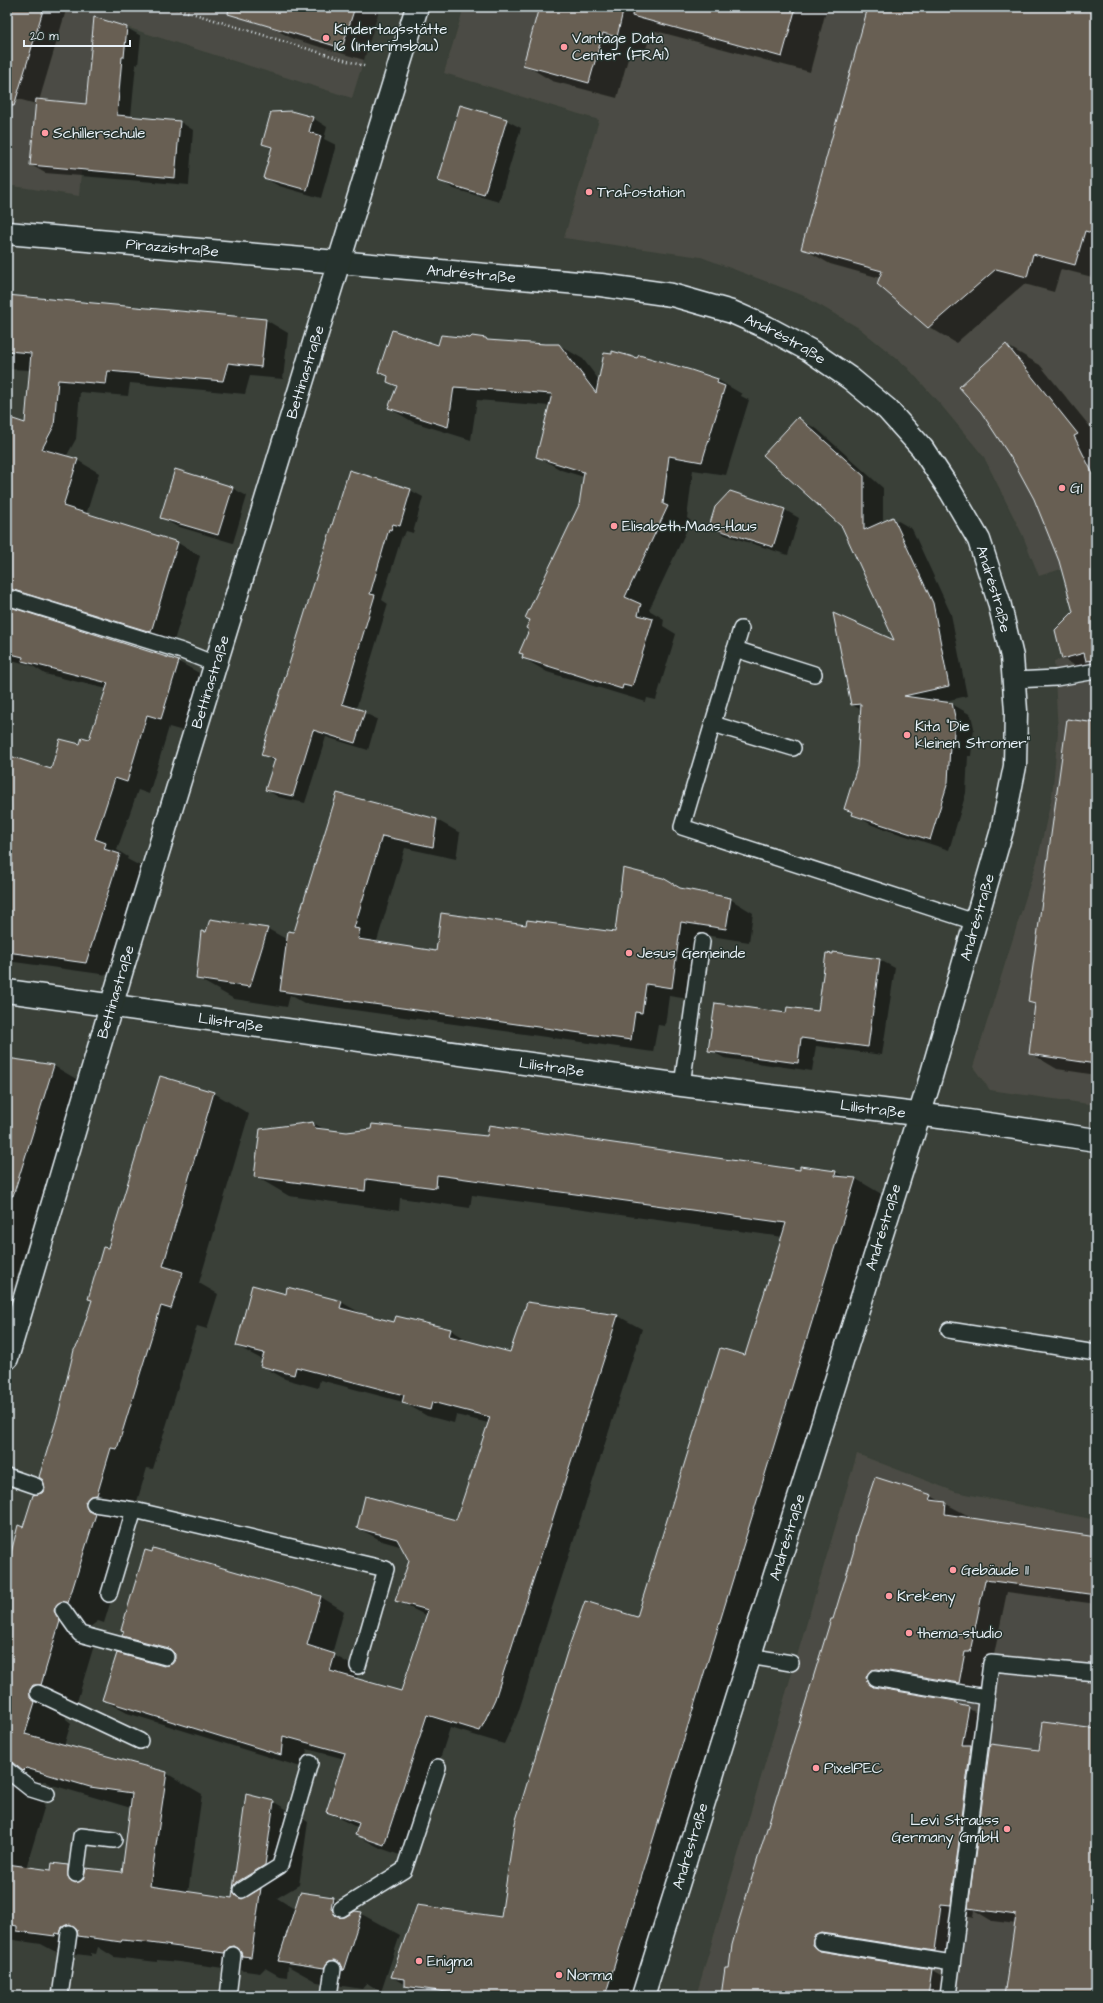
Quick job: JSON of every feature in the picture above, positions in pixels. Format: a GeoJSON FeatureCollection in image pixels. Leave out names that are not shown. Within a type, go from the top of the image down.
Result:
{"type":"FeatureCollection","features":[{"type":"Feature","properties":{"kind":"street","name":"Bettinastraße"},"geometry":{"type":"LineString","coordinates":[[7,1358],[124,963],[338,263],[418,7]]}},
{"type":"Feature","properties":{"kind":"street","name":"Pirazzistraße"},"geometry":{"type":"LineString","coordinates":[[7,233],[338,263]]}},
{"type":"Feature","properties":{"kind":"street","name":"Andréstraße"},"geometry":{"type":"LineString","coordinates":[[338,263],[601,285],[672,295],[732,312],[766,327],[809,350],[851,379],[887,409],[922,448],[951,492],[979,540],[1001,609],[1012,657],[1016,711],[1014,766],[1002,830],[919,1115],[643,1996]]}},
{"type":"Feature","properties":{"kind":"street","name":"Lilistraße"},"geometry":{"type":"LineString","coordinates":[[7,991],[1096,1140]]}},
{"type":"Feature","properties":{"kind":"lane"},"geometry":{"type":"LineString","coordinates":[[7,597],[182,651],[215,664]]}},
{"type":"Feature","properties":{"kind":"lane"},"geometry":{"type":"LineString","coordinates":[[741,629],[682,827],[975,922]]}},
{"type":"Feature","properties":{"kind":"lane"},"geometry":{"type":"LineString","coordinates":[[735,649],[814,674]]}},
{"type":"Feature","properties":{"kind":"lane"},"geometry":{"type":"LineString","coordinates":[[1014,680],[1056,678],[1096,671]]}},
{"type":"Feature","properties":{"kind":"lane"},"geometry":{"type":"LineString","coordinates":[[713,724],[793,748]]}},
{"type":"Feature","properties":{"kind":"lane"},"geometry":{"type":"LineString","coordinates":[[682,1084],[702,942]]}},
{"type":"Feature","properties":{"kind":"lane"},"geometry":{"type":"LineString","coordinates":[[949,1330],[1096,1353]]}},
{"type":"Feature","properties":{"kind":"lane"},"geometry":{"type":"LineString","coordinates":[[7,1476],[36,1486]]}},
{"type":"Feature","properties":{"kind":"lane"},"geometry":{"type":"LineString","coordinates":[[94,1504],[134,1510],[386,1569],[358,1666]]}},
{"type":"Feature","properties":{"kind":"lane"},"geometry":{"type":"LineString","coordinates":[[109,1594],[134,1510]]}},
{"type":"Feature","properties":{"kind":"lane"},"geometry":{"type":"LineString","coordinates":[[63,1610],[80,1634],[166,1657]]}},
{"type":"Feature","properties":{"kind":"lane"},"geometry":{"type":"LineString","coordinates":[[749,1656],[791,1662]]}},
{"type":"Feature","properties":{"kind":"lane"},"geometry":{"type":"LineString","coordinates":[[948,1996],[991,1663],[1096,1673]]}},
{"type":"Feature","properties":{"kind":"lane"},"geometry":{"type":"LineString","coordinates":[[874,1678],[986,1697]]}},
{"type":"Feature","properties":{"kind":"lane"},"geometry":{"type":"LineString","coordinates":[[38,1693],[140,1741]]}},
{"type":"Feature","properties":{"kind":"lane"},"geometry":{"type":"LineString","coordinates":[[242,1890],[280,1866],[310,1763]]}},
{"type":"Feature","properties":{"kind":"lane"},"geometry":{"type":"LineString","coordinates":[[341,1909],[404,1870],[438,1767]]}},
{"type":"Feature","properties":{"kind":"lane"},"geometry":{"type":"LineString","coordinates":[[7,1770],[31,1789],[47,1794]]}},
{"type":"Feature","properties":{"kind":"lane"},"geometry":{"type":"LineString","coordinates":[[76,1874],[81,1836],[114,1840]]}},
{"type":"Feature","properties":{"kind":"lane"},"geometry":{"type":"LineString","coordinates":[[60,1996],[69,1933]]}},
{"type":"Feature","properties":{"kind":"lane"},"geometry":{"type":"LineString","coordinates":[[821,1942],[952,1963]]}},
{"type":"Feature","properties":{"kind":"lane"},"geometry":{"type":"LineString","coordinates":[[228,1996],[233,1955]]}},
{"type":"Feature","properties":{"kind":"lane"},"geometry":{"type":"LineString","coordinates":[[329,1996],[333,1969]]}},
{"type":"Feature","properties":{"kind":"path"},"geometry":{"type":"LineString","coordinates":[[172,7],[396,76]]}},
{"type":"Feature","properties":{"kind":"shaded area","name":"Schillerschule"},"geometry":{"type":"Polygon","coordinates":[[[7,7],[380,7],[352,98],[94,17],[79,196],[7,185],[7,7]]]}},
{"type":"Feature","properties":{"kind":"shaded area"},"geometry":{"type":"Polygon","coordinates":[[[464,7],[1096,7],[1096,1105],[990,1090],[973,1067],[1038,858],[1052,796],[1058,732],[1054,661],[1061,659],[1056,631],[1063,621],[1074,617],[1061,569],[1039,576],[1023,536],[984,457],[907,367],[859,328],[802,295],[701,257],[564,238],[599,120],[444,73],[464,7]]]}},
{"type":"Feature","properties":{"kind":"shaded area"},"geometry":{"type":"Polygon","coordinates":[[[857,1454],[956,1492],[1096,1520],[1096,1996],[696,1996],[857,1454]]]}},
{"type":"Feature","properties":{"kind":"building"},"geometry":{"type":"Polygon","coordinates":[[[7,7],[44,7],[14,106],[7,105],[7,7]]]}},
{"type":"Feature","properties":{"kind":"building","name":"Kindertagsstätte 16 (Interimsbau)"},"geometry":{"type":"Polygon","coordinates":[[[229,7],[355,7],[342,48],[228,14],[229,7]]]}},
{"type":"Feature","properties":{"kind":"building"},"geometry":{"type":"Polygon","coordinates":[[[539,7],[624,7],[617,37],[603,33],[589,83],[523,65],[539,7]]]}},
{"type":"Feature","properties":{"kind":"building"},"geometry":{"type":"Polygon","coordinates":[[[633,7],[796,7],[782,57],[632,16],[633,7]]]}},
{"type":"Feature","properties":{"kind":"building"},"geometry":{"type":"Polygon","coordinates":[[[868,7],[1096,7],[1096,234],[1085,231],[1075,265],[1033,254],[1027,277],[996,269],[928,328],[877,284],[882,271],[801,249],[868,7]]]}},
{"type":"Feature","properties":{"kind":"building"},"geometry":{"type":"Polygon","coordinates":[[[94,17],[127,27],[124,57],[122,57],[117,115],[180,121],[175,178],[30,165],[36,99],[86,104],[94,17]]]}},
{"type":"Feature","properties":{"kind":"building"},"geometry":{"type":"Polygon","coordinates":[[[460,105],[507,119],[484,195],[438,181],[460,105]]]}},
{"type":"Feature","properties":{"kind":"building"},"geometry":{"type":"Polygon","coordinates":[[[291,111],[313,117],[309,132],[321,136],[307,190],[263,178],[272,147],[262,144],[271,112],[291,111]]]}},
{"type":"Feature","properties":{"kind":"building"},"geometry":{"type":"Polygon","coordinates":[[[7,295],[266,319],[261,367],[228,363],[223,381],[108,371],[106,384],[58,380],[54,426],[42,449],[78,459],[63,506],[178,542],[151,632],[7,588],[7,417],[25,423],[31,353],[7,351],[7,295]]]}},
{"type":"Feature","properties":{"kind":"building","name":"Elisabeth-Maas-Haus"},"geometry":{"type":"Polygon","coordinates":[[[392,330],[438,345],[441,335],[470,338],[472,336],[486,338],[487,340],[559,344],[596,393],[604,353],[612,354],[612,351],[637,358],[639,355],[691,370],[718,379],[717,383],[725,386],[702,462],[669,456],[663,504],[668,506],[625,597],[641,604],[638,615],[653,619],[632,687],[623,685],[622,689],[522,658],[523,654],[519,653],[529,630],[526,628],[530,620],[525,618],[579,505],[584,472],[536,457],[552,394],[454,387],[448,427],[388,408],[397,386],[387,382],[388,376],[378,372],[392,330]]]}},
{"type":"Feature","properties":{"kind":"building","name":"G1"},"geometry":{"type":"Polygon","coordinates":[[[1006,344],[1078,434],[1074,436],[1096,480],[1096,660],[1086,661],[1084,653],[1062,659],[1055,630],[1073,612],[1059,561],[1034,499],[1015,464],[981,412],[959,387],[1006,344]]]}},
{"type":"Feature","properties":{"kind":"building"},"geometry":{"type":"Polygon","coordinates":[[[798,417],[864,476],[864,530],[893,517],[933,603],[949,686],[904,696],[952,703],[955,717],[953,746],[950,746],[948,782],[930,840],[852,815],[853,812],[844,809],[857,767],[861,704],[851,705],[833,613],[894,640],[842,527],[763,455],[798,417]]]}},
{"type":"Feature","properties":{"kind":"building"},"geometry":{"type":"Polygon","coordinates":[[[175,469],[233,487],[218,535],[160,518],[175,469]]]}},
{"type":"Feature","properties":{"kind":"building"},"geometry":{"type":"Polygon","coordinates":[[[349,470],[411,489],[400,526],[393,524],[391,530],[389,529],[370,594],[375,595],[342,704],[365,711],[355,743],[313,730],[293,796],[265,790],[275,759],[261,755],[349,470]]]}},
{"type":"Feature","properties":{"kind":"building"},"geometry":{"type":"Polygon","coordinates":[[[730,491],[785,509],[773,547],[709,527],[715,507],[730,491]]]}},
{"type":"Feature","properties":{"kind":"building"},"geometry":{"type":"Polygon","coordinates":[[[7,606],[179,661],[161,719],[147,715],[127,782],[115,778],[95,839],[106,843],[104,849],[120,854],[86,963],[7,952],[7,755],[51,769],[60,739],[80,744],[82,737],[89,739],[108,683],[22,661],[23,657],[7,653],[7,606]]]}},
{"type":"Feature","properties":{"kind":"building"},"geometry":{"type":"Polygon","coordinates":[[[1067,719],[1096,723],[1096,1064],[1029,1054],[1035,1004],[1028,1002],[1067,719]]]}},
{"type":"Feature","properties":{"kind":"building"},"geometry":{"type":"Polygon","coordinates":[[[337,793],[437,819],[433,847],[382,836],[354,928],[360,929],[358,939],[436,951],[441,913],[526,925],[527,920],[615,932],[623,868],[663,878],[680,888],[731,898],[726,929],[681,922],[672,988],[646,984],[642,1013],[635,1012],[631,1040],[280,991],[288,931],[294,932],[337,793]]]}},
{"type":"Feature","properties":{"kind":"building"},"geometry":{"type":"Polygon","coordinates":[[[210,919],[268,928],[250,987],[196,979],[201,931],[206,932],[210,919]]]}},
{"type":"Feature","properties":{"kind":"building"},"geometry":{"type":"Polygon","coordinates":[[[833,952],[880,959],[868,1047],[801,1038],[798,1063],[708,1051],[715,1003],[786,1013],[787,1007],[818,1011],[826,953],[833,954],[833,952]]]}},
{"type":"Feature","properties":{"kind":"building"},"geometry":{"type":"Polygon","coordinates":[[[7,1058],[54,1065],[13,1196],[7,1195],[7,1058]]]}},
{"type":"Feature","properties":{"kind":"building"},"geometry":{"type":"Polygon","coordinates":[[[160,1076],[214,1092],[163,1266],[183,1272],[171,1309],[161,1306],[117,1449],[111,1448],[97,1495],[90,1496],[85,1502],[88,1511],[96,1514],[68,1603],[62,1601],[55,1607],[54,1611],[60,1621],[41,1685],[33,1685],[30,1690],[30,1698],[35,1702],[25,1734],[167,1772],[150,1886],[232,1898],[233,1890],[235,1895],[242,1899],[261,1888],[251,1957],[242,1956],[241,1951],[234,1946],[229,1947],[224,1953],[143,1942],[122,1940],[121,1942],[78,1936],[77,1929],[70,1924],[62,1927],[60,1934],[56,1933],[55,1936],[17,1931],[17,1926],[7,1924],[7,1864],[51,1870],[52,1863],[68,1865],[68,1877],[75,1883],[83,1879],[86,1868],[122,1872],[132,1793],[90,1787],[26,1768],[23,1771],[13,1763],[7,1761],[7,1569],[18,1525],[23,1527],[33,1495],[42,1493],[45,1489],[43,1480],[39,1477],[58,1415],[74,1350],[78,1344],[92,1300],[88,1299],[103,1247],[108,1248],[160,1076]]]}},
{"type":"Feature","properties":{"kind":"building"},"geometry":{"type":"Polygon","coordinates":[[[313,1122],[315,1128],[347,1132],[371,1129],[372,1124],[487,1136],[489,1125],[800,1170],[800,1166],[836,1171],[835,1176],[856,1178],[605,1996],[475,1996],[404,1986],[404,1979],[391,1977],[417,1905],[501,1917],[515,1823],[567,1652],[585,1601],[637,1617],[720,1348],[745,1355],[786,1223],[437,1175],[436,1188],[366,1179],[365,1191],[254,1177],[260,1129],[313,1122]]]}},
{"type":"Feature","properties":{"kind":"building"},"geometry":{"type":"Polygon","coordinates":[[[252,1285],[286,1294],[287,1287],[342,1301],[340,1308],[394,1322],[396,1316],[451,1329],[449,1336],[510,1352],[527,1302],[618,1315],[495,1699],[480,1731],[427,1715],[384,1845],[355,1835],[359,1823],[326,1812],[345,1753],[283,1736],[281,1755],[102,1700],[117,1653],[164,1666],[172,1664],[175,1660],[175,1654],[169,1648],[122,1636],[124,1631],[121,1630],[145,1550],[152,1552],[153,1548],[321,1596],[307,1645],[335,1654],[330,1671],[401,1691],[428,1610],[395,1601],[409,1561],[397,1539],[357,1528],[365,1496],[456,1520],[490,1417],[432,1402],[430,1410],[402,1403],[404,1395],[296,1367],[294,1375],[260,1366],[264,1353],[236,1346],[252,1285]]]}},
{"type":"Feature","properties":{"kind":"building"},"geometry":{"type":"Polygon","coordinates":[[[875,1477],[932,1495],[930,1500],[946,1502],[945,1514],[1096,1537],[1096,1595],[985,1580],[970,1652],[965,1652],[959,1683],[877,1669],[872,1670],[866,1676],[867,1681],[873,1687],[956,1701],[956,1704],[969,1707],[962,1745],[971,1745],[951,1905],[941,1904],[935,1951],[822,1933],[814,1936],[812,1945],[820,1951],[932,1969],[928,1996],[721,1996],[725,1968],[729,1968],[732,1945],[739,1920],[831,1619],[833,1619],[854,1550],[856,1534],[875,1477]]]}},
{"type":"Feature","properties":{"kind":"building"},"geometry":{"type":"Polygon","coordinates":[[[1043,1722],[1096,1729],[1096,1996],[1004,1996],[1016,1915],[968,1908],[990,1744],[1039,1750],[1043,1722]]]}},
{"type":"Feature","properties":{"kind":"building"},"geometry":{"type":"Polygon","coordinates":[[[246,1794],[274,1801],[265,1865],[237,1882],[233,1889],[246,1794]]]}},
{"type":"Feature","properties":{"kind":"building"},"geometry":{"type":"Polygon","coordinates":[[[300,1892],[333,1897],[331,1908],[337,1917],[345,1917],[355,1911],[362,1912],[343,1971],[339,1962],[335,1960],[329,1961],[324,1968],[278,1961],[300,1892]]]}},
{"type":"Feature","properties":{"kind":"place","name":"Kindertagsstätte 16 (Interimsbau)"},"geometry":{"type":"Point","coordinates":[326,38]}},
{"type":"Feature","properties":{"kind":"place","name":"Vantage Data Center (FRA1)"},"geometry":{"type":"Point","coordinates":[564,47]}},
{"type":"Feature","properties":{"kind":"place","name":"Schillerschule"},"geometry":{"type":"Point","coordinates":[45,133]}},
{"type":"Feature","properties":{"kind":"place","name":"Trafostation"},"geometry":{"type":"Point","coordinates":[589,192]}},
{"type":"Feature","properties":{"kind":"place","name":"G1"},"geometry":{"type":"Point","coordinates":[1062,488]}},
{"type":"Feature","properties":{"kind":"place","name":"Elisabeth-Maas-Haus"},"geometry":{"type":"Point","coordinates":[614,526]}},
{"type":"Feature","properties":{"kind":"place","name":"Kita \"Die kleinen Stromer\""},"geometry":{"type":"Point","coordinates":[907,735]}},
{"type":"Feature","properties":{"kind":"place","name":"Jesus Gemeinde"},"geometry":{"type":"Point","coordinates":[629,953]}},
{"type":"Feature","properties":{"kind":"place","name":"Gebäude 11"},"geometry":{"type":"Point","coordinates":[953,1570]}},
{"type":"Feature","properties":{"kind":"place","name":"Krekeny"},"geometry":{"type":"Point","coordinates":[889,1596]}},
{"type":"Feature","properties":{"kind":"place","name":"thema-studio"},"geometry":{"type":"Point","coordinates":[909,1633]}},
{"type":"Feature","properties":{"kind":"place","name":"PixelPEC"},"geometry":{"type":"Point","coordinates":[816,1768]}},
{"type":"Feature","properties":{"kind":"place","name":"Levi Strauss Germany GmbH"},"geometry":{"type":"Point","coordinates":[1007,1829]}},
{"type":"Feature","properties":{"kind":"place","name":"Enigma"},"geometry":{"type":"Point","coordinates":[419,1961]}},
{"type":"Feature","properties":{"kind":"place","name":"Norma"},"geometry":{"type":"Point","coordinates":[559,1975]}}]}
